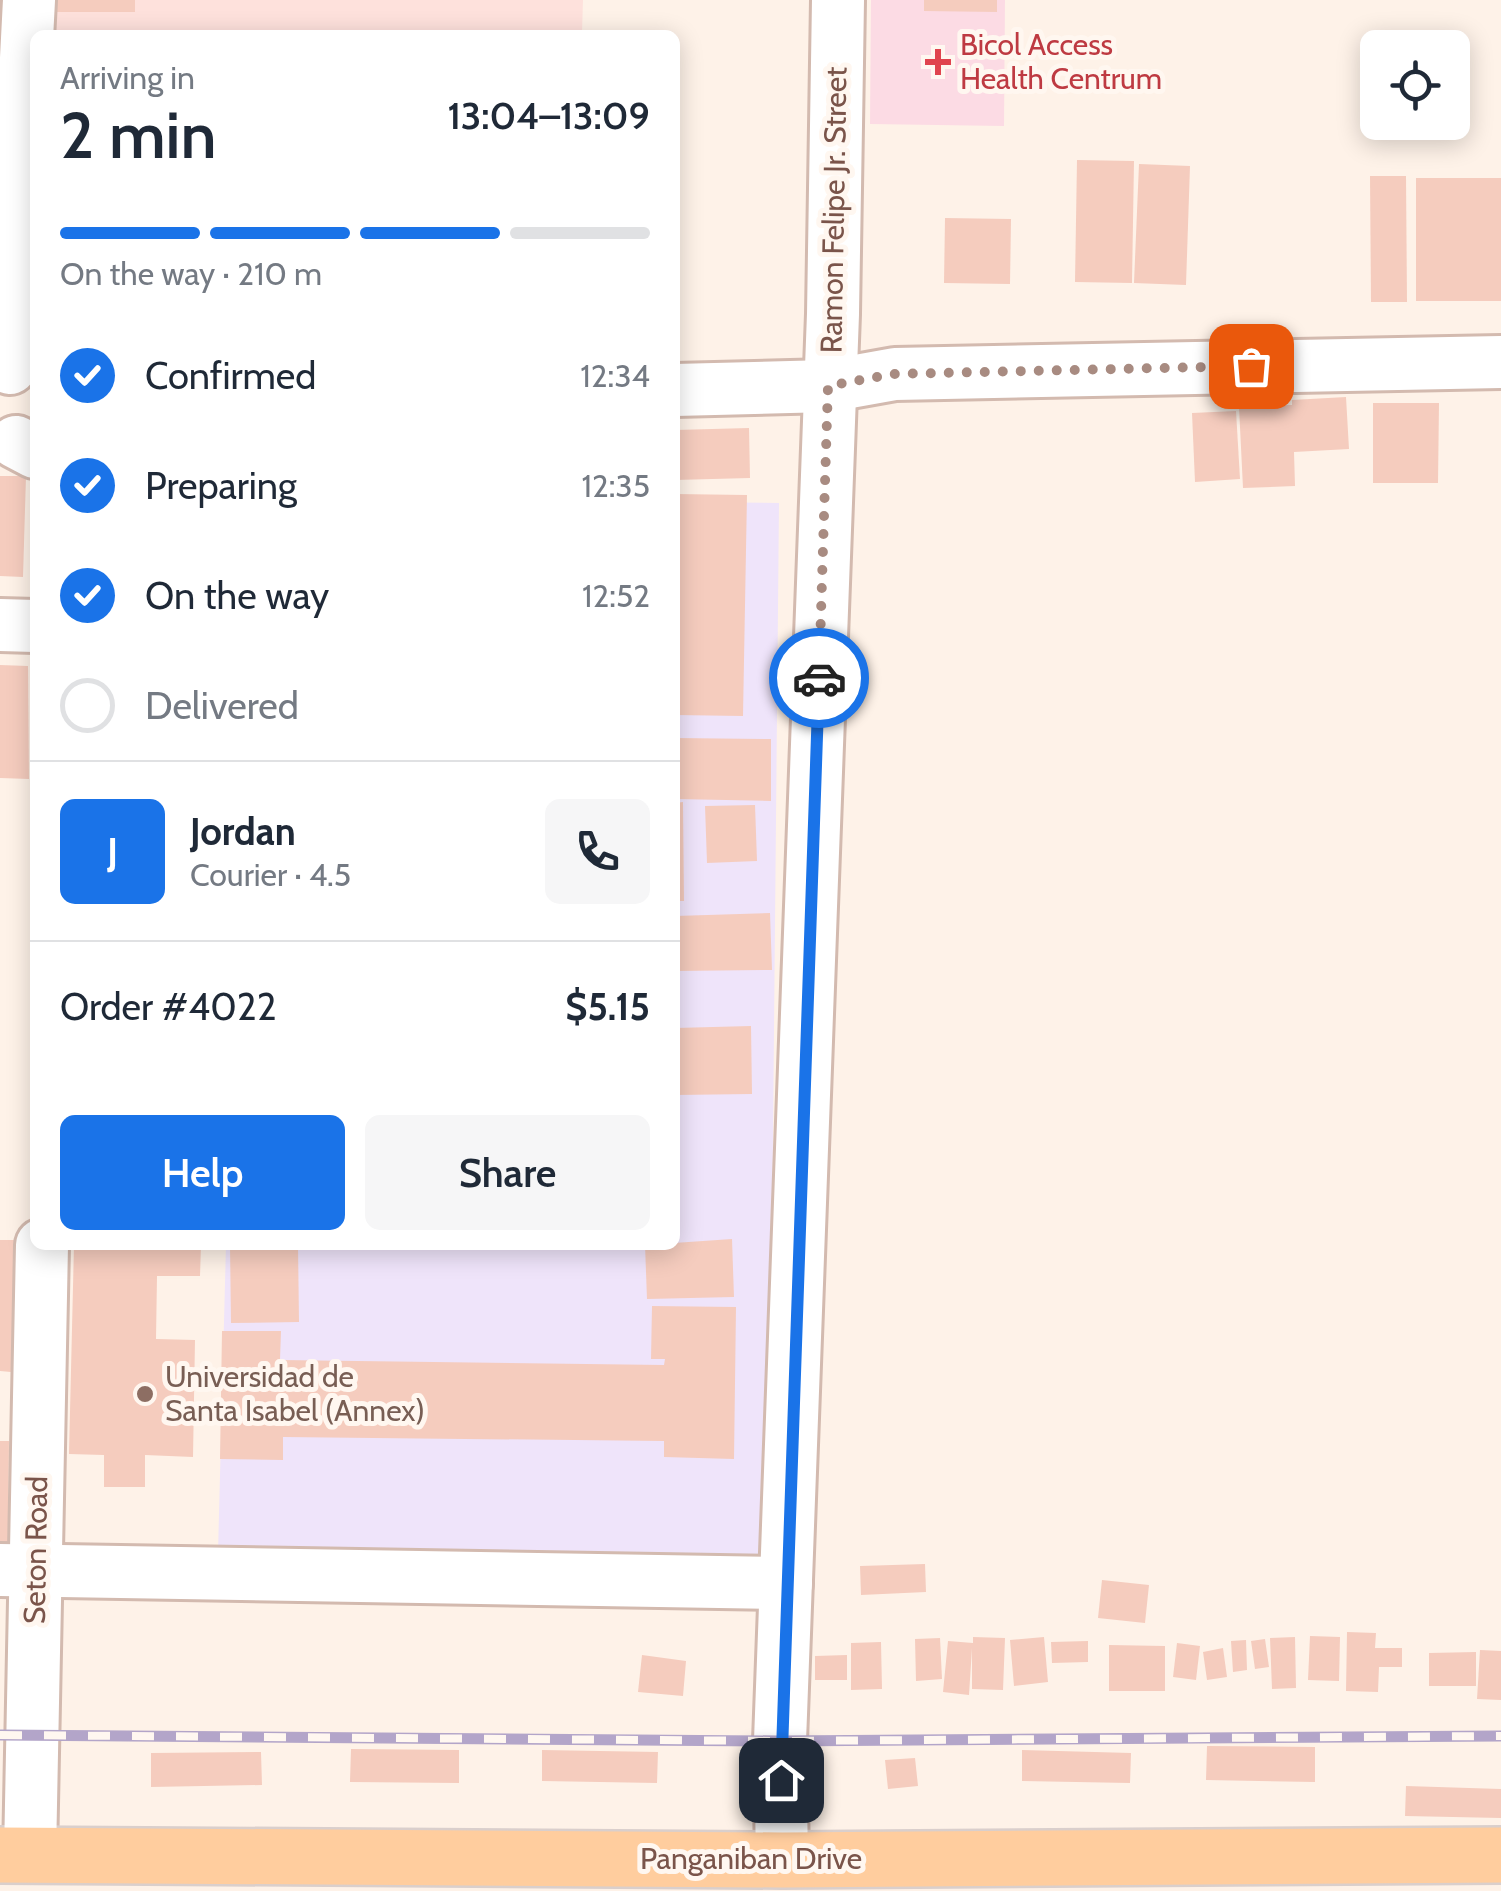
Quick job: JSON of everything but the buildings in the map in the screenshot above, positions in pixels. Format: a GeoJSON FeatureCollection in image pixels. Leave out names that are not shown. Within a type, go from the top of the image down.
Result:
{"type":"FeatureCollection","features":[{"type":"Feature","properties":{"kind":"main road","name":"Panganiban Drive"},"geometry":{"type":"LineString","coordinates":[[15,1855],[352,1874],[782,1860],[1175,1873],[1501,1855]]}},
{"type":"Feature","properties":{"kind":"street"},"geometry":{"type":"LineString","coordinates":[[15,371],[29,0]]}},
{"type":"Feature","properties":{"kind":"street","name":"Ramon Felipe Jr. Street"},"geometry":{"type":"LineString","coordinates":[[782,1860],[780,1741],[833,314],[838,0]]}},
{"type":"Feature","properties":{"kind":"street"},"geometry":{"type":"LineString","coordinates":[[680,390],[828,386],[894,374],[1501,362]]}},
{"type":"Feature","properties":{"kind":"street"},"geometry":{"type":"LineString","coordinates":[[0,625],[30,626]]}},
{"type":"Feature","properties":{"kind":"street","name":"Seton Road"},"geometry":{"type":"LineString","coordinates":[[15,1855],[19,1387],[41,1250]]}},
{"type":"Feature","properties":{"kind":"street"},"geometry":{"type":"LineString","coordinates":[[17,1569],[786,1583]]}},
{"type":"Feature","properties":{"kind":"shaded area"},"geometry":{"type":"Polygon","coordinates":[[[0,0],[583,0],[582,30],[30,30],[30,45],[0,46],[0,0]]]}},
{"type":"Feature","properties":{"kind":"shaded area","name":"Bicol Access Health Centrum"},"geometry":{"type":"Polygon","coordinates":[[[871,0],[1005,0],[1004,126],[870,124],[871,0]]]}},
{"type":"Feature","properties":{"kind":"shaded area"},"geometry":{"type":"Polygon","coordinates":[[[680,502],[779,503],[769,1557],[218,1553],[226,1250],[680,1250],[680,502]]]}},
{"type":"Feature","properties":{"kind":"railway"},"geometry":{"type":"LineString","coordinates":[[0,1735],[780,1741],[1501,1736]]}},
{"type":"Feature","properties":{"kind":"way so far"},"geometry":{"type":"LineString","coordinates":[[819,678],[828,386],[894,374],[1251,366]]}},
{"type":"Feature","properties":{"kind":"place","name":"Bicol Access Health Centrum"},"geometry":{"type":"Point","coordinates":[938,62]}},
{"type":"Feature","properties":{"kind":"place","name":"Universidad de Santa Isabel (Annex)"},"geometry":{"type":"Point","coordinates":[145,1394]}},
{"type":"Feature","properties":{"kind":"route"},"geometry":{"type":"LineString","coordinates":[[781,1780],[819,678]]}}]}
